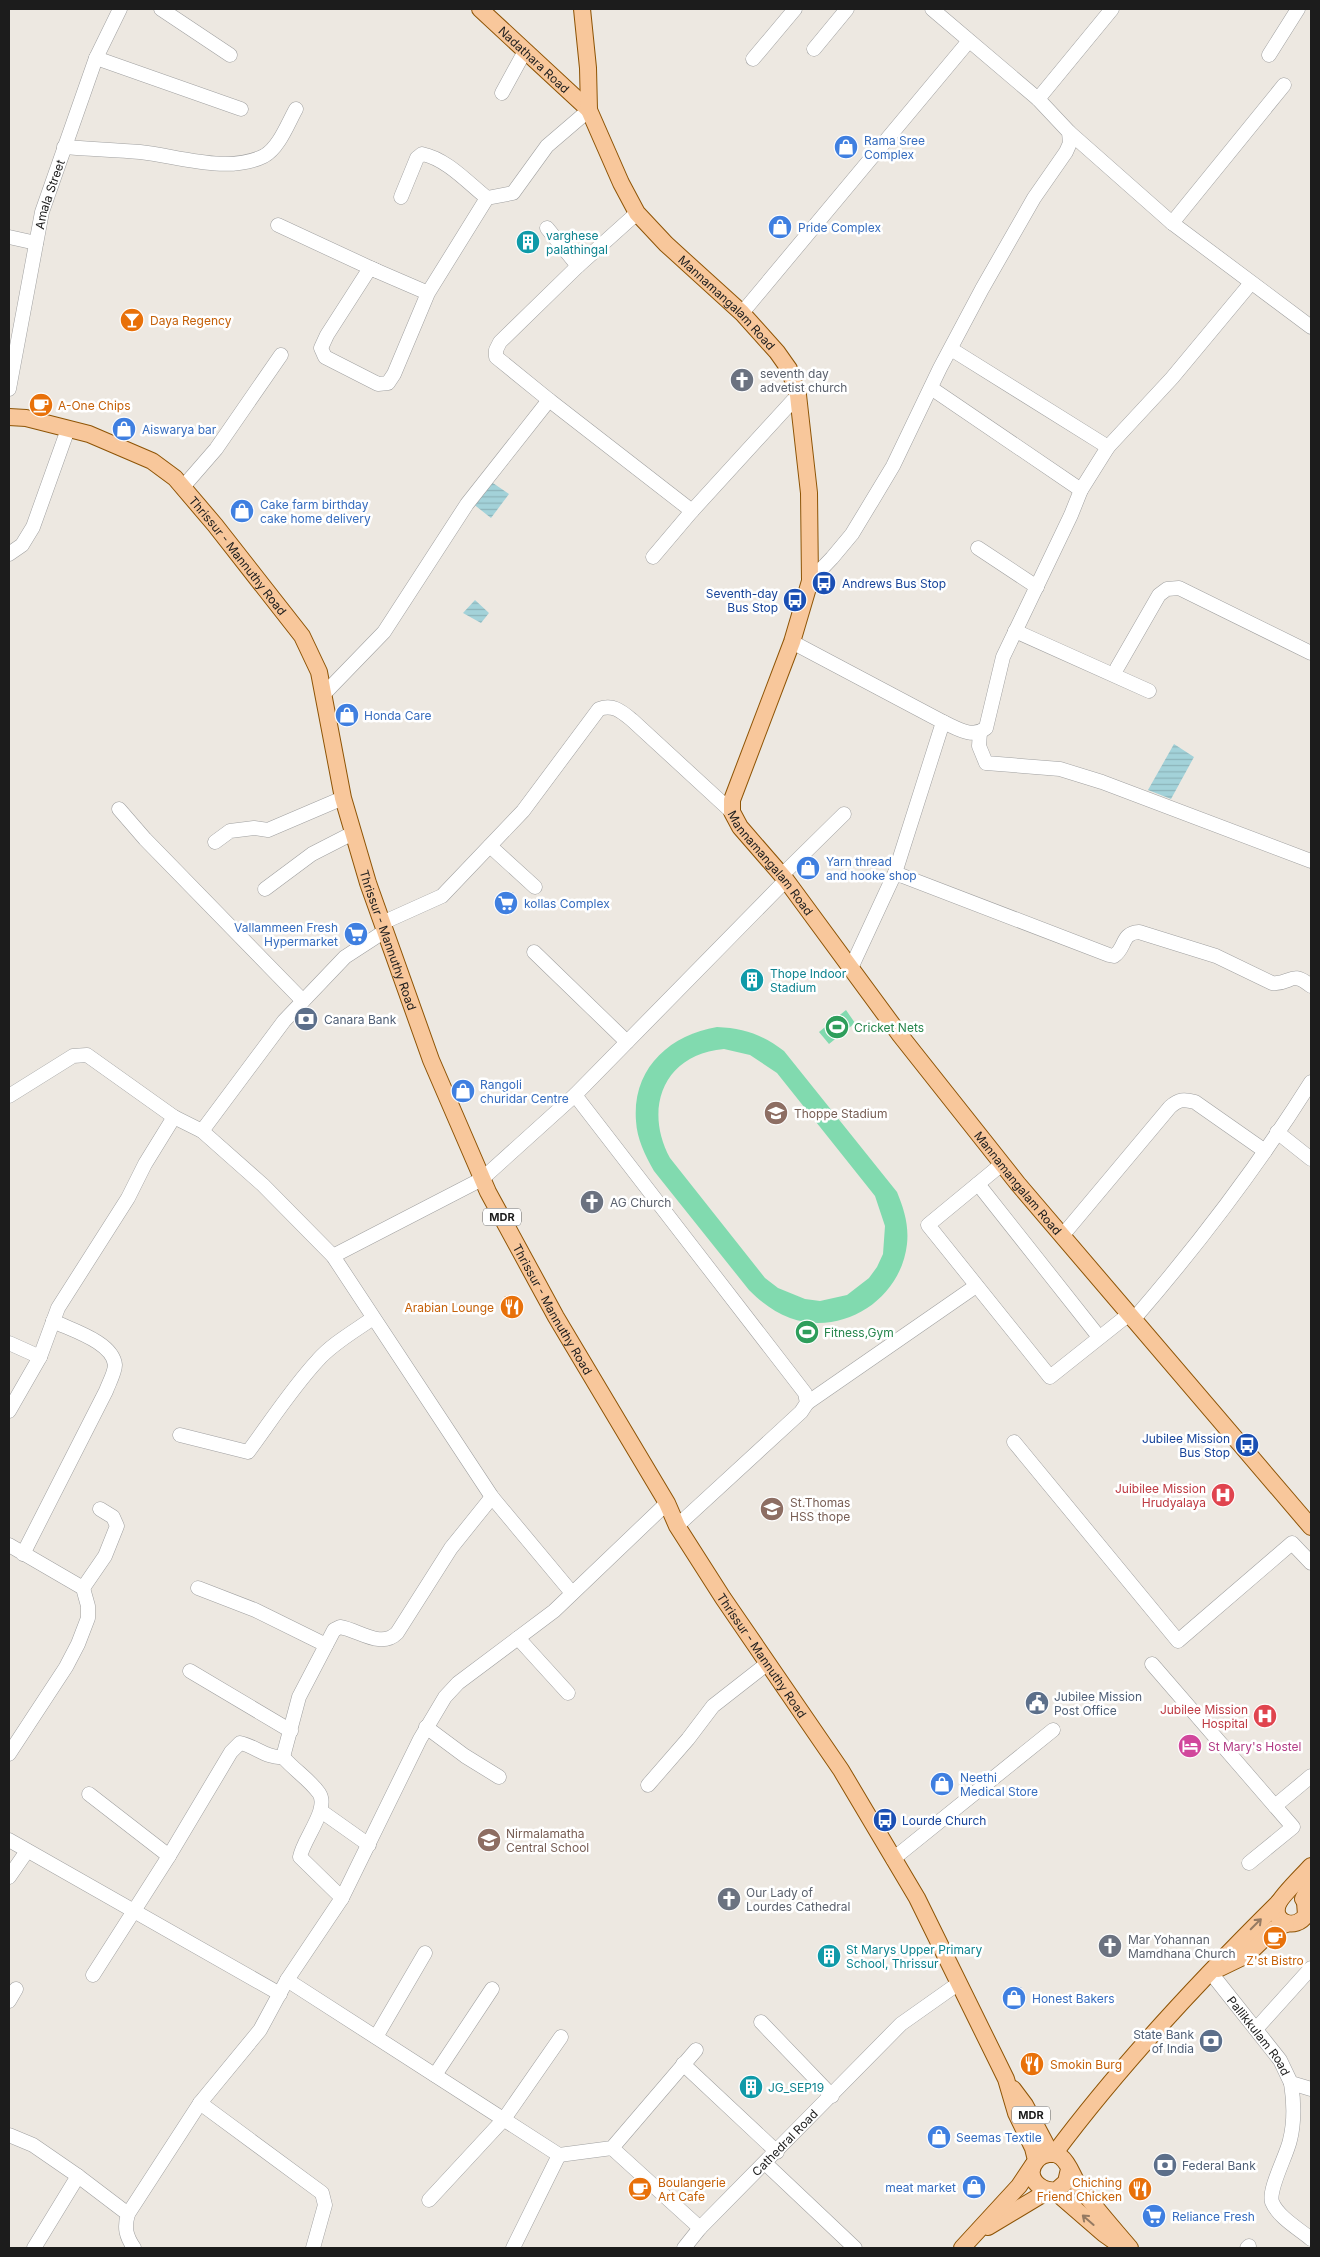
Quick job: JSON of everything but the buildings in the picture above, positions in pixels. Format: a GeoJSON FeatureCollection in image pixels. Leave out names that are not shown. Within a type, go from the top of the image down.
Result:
{"type":"FeatureCollection","features":[{"type":"Feature","properties":{"kind":"main road","name":"Nadathara Road"},"geometry":{"type":"LineString","coordinates":[[480,9],[589,110]]}},
{"type":"Feature","properties":{"kind":"main road"},"geometry":{"type":"LineString","coordinates":[[582,9],[588,68],[589,110]]}},
{"type":"Feature","properties":{"kind":"main road","name":"Mannamangalam Road"},"geometry":{"type":"LineString","coordinates":[[589,110],[621,183],[637,213],[666,244],[742,313],[777,352],[789,369],[798,395],[809,493],[810,581],[792,642],[732,800],[732,812],[740,827],[784,878],[900,1036],[1002,1164],[1130,1317],[1311,1527]]}},
{"type":"Feature","properties":{"kind":"main road","name":"Thrissur - Mannuthy Road"},"geometry":{"type":"LineString","coordinates":[[9,417],[26,418],[89,434],[152,461],[175,478],[302,636],[319,672],[343,798],[383,927],[431,1060],[482,1179],[556,1317],[667,1503],[677,1526],[841,1770],[917,1898],[1006,2079]]}},
{"type":"Feature","properties":{"kind":"main road"},"geometry":{"type":"LineString","coordinates":[[976,2234],[1049,2191],[1062,2187],[1066,2182],[1060,2160],[1094,2100],[1236,1944],[1282,1899],[1311,1866]]}},
{"type":"Feature","properties":{"kind":"main road"},"geometry":{"type":"LineString","coordinates":[[1211,1973],[1247,1955],[1274,1930],[1289,1924],[1300,1923],[1306,1915],[1306,1903],[1311,1883]]}},
{"type":"Feature","properties":{"kind":"main road"},"geometry":{"type":"LineString","coordinates":[[1306,1903],[1293,1894],[1282,1899],[1277,1912],[1282,1921],[1311,1933]]}},
{"type":"Feature","properties":{"kind":"main road","name":"MDR"},"geometry":{"type":"LineString","coordinates":[[1006,2079],[1025,2104],[1060,2160],[1130,2248]]}},
{"type":"Feature","properties":{"kind":"main road","name":"MDR"},"geometry":{"type":"LineString","coordinates":[[1006,2079],[1016,2113],[1033,2148],[1034,2163]]}},
{"type":"Feature","properties":{"kind":"main road"},"geometry":{"type":"LineString","coordinates":[[962,2248],[1019,2186],[1040,2156],[1060,2160]]}},
{"type":"Feature","properties":{"kind":"main road"},"geometry":{"type":"LineString","coordinates":[[1034,2163],[1032,2171],[1034,2182],[1043,2190],[1059,2195],[1104,2234],[1125,2248]]}},
{"type":"Feature","properties":{"kind":"street","name":"Amala Street"},"geometry":{"type":"LineString","coordinates":[[9,389],[42,212],[96,58],[120,9]]}},
{"type":"Feature","properties":{"kind":"street"},"geometry":{"type":"LineString","coordinates":[[161,9],[230,55]]}},
{"type":"Feature","properties":{"kind":"street"},"geometry":{"type":"LineString","coordinates":[[754,59],[795,9]]}},
{"type":"Feature","properties":{"kind":"street"},"geometry":{"type":"LineString","coordinates":[[814,49],[847,9]]}},
{"type":"Feature","properties":{"kind":"street"},"geometry":{"type":"LineString","coordinates":[[932,9],[968,42],[1038,99],[1069,132],[1172,222],[1250,283],[1311,327]]}},
{"type":"Feature","properties":{"kind":"street"},"geometry":{"type":"LineString","coordinates":[[1038,99],[1112,9]]}},
{"type":"Feature","properties":{"kind":"street"},"geometry":{"type":"LineString","coordinates":[[1269,55],[1298,9]]}},
{"type":"Feature","properties":{"kind":"street"},"geometry":{"type":"LineString","coordinates":[[742,313],[968,42]]}},
{"type":"Feature","properties":{"kind":"street"},"geometry":{"type":"LineString","coordinates":[[502,93],[525,51]]}},
{"type":"Feature","properties":{"kind":"street"},"geometry":{"type":"LineString","coordinates":[[96,58],[241,109]]}},
{"type":"Feature","properties":{"kind":"street"},"geometry":{"type":"LineString","coordinates":[[1172,222],[1284,84]]}},
{"type":"Feature","properties":{"kind":"street"},"geometry":{"type":"LineString","coordinates":[[64,147],[141,152],[214,164],[249,162],[266,155],[275,145],[296,109]]}},
{"type":"Feature","properties":{"kind":"street"},"geometry":{"type":"LineString","coordinates":[[380,272],[370,268],[321,348],[325,357],[378,384],[388,383],[394,374],[428,294],[487,198],[512,193],[547,146],[589,110]]}},
{"type":"Feature","properties":{"kind":"street"},"geometry":{"type":"LineString","coordinates":[[810,581],[837,552],[872,501],[892,466],[982,289],[1034,198],[1066,152],[1070,143],[1069,132]]}},
{"type":"Feature","properties":{"kind":"street"},"geometry":{"type":"LineString","coordinates":[[401,197],[417,158],[422,154],[429,155],[448,166],[487,198]]}},
{"type":"Feature","properties":{"kind":"street"},"geometry":{"type":"LineString","coordinates":[[637,213],[578,266],[500,342],[496,350],[496,357],[692,511]]}},
{"type":"Feature","properties":{"kind":"street"},"geometry":{"type":"LineString","coordinates":[[278,225],[428,294]]}},
{"type":"Feature","properties":{"kind":"street"},"geometry":{"type":"LineString","coordinates":[[547,228],[578,266]]}},
{"type":"Feature","properties":{"kind":"street"},"geometry":{"type":"LineString","coordinates":[[9,237],[36,243]]}},
{"type":"Feature","properties":{"kind":"street"},"geometry":{"type":"LineString","coordinates":[[792,642],[943,722],[970,734],[980,732],[986,728],[1003,657],[1071,515],[1081,490],[1108,447],[1172,378],[1250,283]]}},
{"type":"Feature","properties":{"kind":"street"},"geometry":{"type":"LineString","coordinates":[[952,349],[1108,447]]}},
{"type":"Feature","properties":{"kind":"street"},"geometry":{"type":"LineString","coordinates":[[183,487],[216,449],[281,355]]}},
{"type":"Feature","properties":{"kind":"street"},"geometry":{"type":"LineString","coordinates":[[931,388],[1081,490]]}},
{"type":"Feature","properties":{"kind":"street"},"geometry":{"type":"LineString","coordinates":[[653,557],[692,511],[798,395]]}},
{"type":"Feature","properties":{"kind":"street"},"geometry":{"type":"LineString","coordinates":[[323,695],[384,632],[467,504],[549,400]]}},
{"type":"Feature","properties":{"kind":"street"},"geometry":{"type":"LineString","coordinates":[[9,554],[22,545],[34,527],[68,429]]}},
{"type":"Feature","properties":{"kind":"street"},"geometry":{"type":"LineString","coordinates":[[978,548],[1037,587]]}},
{"type":"Feature","properties":{"kind":"street"},"geometry":{"type":"LineString","coordinates":[[1117,668],[1159,595],[1167,589],[1179,588],[1311,653]]}},
{"type":"Feature","properties":{"kind":"street"},"geometry":{"type":"LineString","coordinates":[[1015,632],[1149,690]]}},
{"type":"Feature","properties":{"kind":"street"},"geometry":{"type":"LineString","coordinates":[[202,1131],[284,1021],[345,957],[383,927],[442,896],[523,811],[599,709],[607,706],[617,708],[732,812]]}},
{"type":"Feature","properties":{"kind":"street"},"geometry":{"type":"LineString","coordinates":[[851,968],[895,873],[943,722]]}},
{"type":"Feature","properties":{"kind":"street"},"geometry":{"type":"LineString","coordinates":[[980,732],[979,746],[986,763],[1060,769],[1102,782],[1311,861]]}},
{"type":"Feature","properties":{"kind":"street"},"geometry":{"type":"LineString","coordinates":[[215,842],[230,831],[254,828],[268,830],[343,798]]}},
{"type":"Feature","properties":{"kind":"street"},"geometry":{"type":"LineString","coordinates":[[119,810],[145,840],[303,1001]]}},
{"type":"Feature","properties":{"kind":"street"},"geometry":{"type":"LineString","coordinates":[[333,1256],[482,1179],[575,1095],[844,814]]}},
{"type":"Feature","properties":{"kind":"street"},"geometry":{"type":"LineString","coordinates":[[265,890],[312,854],[353,833]]}},
{"type":"Feature","properties":{"kind":"street"},"geometry":{"type":"LineString","coordinates":[[490,846],[535,887]]}},
{"type":"Feature","properties":{"kind":"street"},"geometry":{"type":"LineString","coordinates":[[895,873],[1109,955],[1114,956],[1119,953],[1124,938],[1128,934],[1139,932],[1216,956],[1272,983],[1278,984],[1294,978],[1302,978],[1311,986]]}},
{"type":"Feature","properties":{"kind":"street"},"geometry":{"type":"LineString","coordinates":[[534,952],[627,1042]]}},
{"type":"Feature","properties":{"kind":"street"},"geometry":{"type":"LineString","coordinates":[[9,1096],[73,1056],[87,1055],[174,1117],[202,1131],[263,1185],[333,1256],[492,1497],[572,1594]]}},
{"type":"Feature","properties":{"kind":"street"},"geometry":{"type":"LineString","coordinates":[[1002,1164],[928,1225],[1050,1377],[1099,1336],[1130,1317],[1200,1240],[1265,1151],[1311,1082]]}},
{"type":"Feature","properties":{"kind":"street"},"geometry":{"type":"LineString","coordinates":[[575,1095],[805,1393],[807,1403]]}},
{"type":"Feature","properties":{"kind":"street"},"geometry":{"type":"LineString","coordinates":[[1062,1236],[1170,1107],[1178,1100],[1184,1099],[1195,1102],[1265,1151]]}},
{"type":"Feature","properties":{"kind":"street"},"geometry":{"type":"LineString","coordinates":[[9,1411],[40,1357],[58,1308],[128,1198],[145,1164],[174,1117]]}},
{"type":"Feature","properties":{"kind":"street"},"geometry":{"type":"LineString","coordinates":[[1278,1132],[1311,1158]]}},
{"type":"Feature","properties":{"kind":"street"},"geometry":{"type":"LineString","coordinates":[[978,1184],[1099,1336]]}},
{"type":"Feature","properties":{"kind":"street"},"geometry":{"type":"LineString","coordinates":[[677,1526],[801,1412],[807,1403],[976,1286]]}},
{"type":"Feature","properties":{"kind":"street"},"geometry":{"type":"LineString","coordinates":[[180,1435],[248,1452],[294,1388],[319,1359],[373,1318]]}},
{"type":"Feature","properties":{"kind":"street"},"geometry":{"type":"LineString","coordinates":[[23,1554],[106,1391],[115,1366],[112,1353],[103,1345],[53,1321]]}},
{"type":"Feature","properties":{"kind":"street"},"geometry":{"type":"LineString","coordinates":[[9,1343],[40,1357]]}},
{"type":"Feature","properties":{"kind":"street"},"geometry":{"type":"LineString","coordinates":[[1014,1442],[1178,1641],[1292,1543],[1311,1563]]}},
{"type":"Feature","properties":{"kind":"street"},"geometry":{"type":"LineString","coordinates":[[283,1757],[299,1697],[334,1630],[340,1626],[381,1641],[390,1640],[397,1633],[451,1548],[492,1497]]}},
{"type":"Feature","properties":{"kind":"street"},"geometry":{"type":"LineString","coordinates":[[134,2248],[128,2239],[125,2226],[128,2214],[200,2103],[260,2030],[287,1980],[342,1898],[426,1727],[445,1697],[458,1683],[554,1611],[667,1503]]}},
{"type":"Feature","properties":{"kind":"street"},"geometry":{"type":"LineString","coordinates":[[83,1588],[105,1556],[118,1526],[113,1517],[100,1509]]}},
{"type":"Feature","properties":{"kind":"street"},"geometry":{"type":"LineString","coordinates":[[9,1545],[83,1588],[88,1606],[88,1618],[78,1644],[66,1667],[9,1754]]}},
{"type":"Feature","properties":{"kind":"street"},"geometry":{"type":"LineString","coordinates":[[198,1588],[255,1610],[326,1645]]}},
{"type":"Feature","properties":{"kind":"street"},"geometry":{"type":"LineString","coordinates":[[518,1638],[568,1693]]}},
{"type":"Feature","properties":{"kind":"street"},"geometry":{"type":"LineString","coordinates":[[648,1785],[688,1739],[713,1706],[768,1663]]}},
{"type":"Feature","properties":{"kind":"street"},"geometry":{"type":"LineString","coordinates":[[1152,1664],[1293,1827],[1249,1864]]}},
{"type":"Feature","properties":{"kind":"street"},"geometry":{"type":"LineString","coordinates":[[190,1671],[291,1731]]}},
{"type":"Feature","properties":{"kind":"street"},"geometry":{"type":"LineString","coordinates":[[426,1727],[465,1756],[498,1777]]}},
{"type":"Feature","properties":{"kind":"street"},"geometry":{"type":"LineString","coordinates":[[893,1859],[1053,1730]]}},
{"type":"Feature","properties":{"kind":"street"},"geometry":{"type":"LineString","coordinates":[[93,1975],[169,1856],[231,1752],[240,1744],[250,1745],[271,1756],[283,1757],[320,1795],[321,1811],[304,1843],[300,1857],[342,1898]]}},
{"type":"Feature","properties":{"kind":"street"},"geometry":{"type":"LineString","coordinates":[[1275,1806],[1311,1776]]}},
{"type":"Feature","properties":{"kind":"street"},"geometry":{"type":"LineString","coordinates":[[89,1794],[169,1856]]}},
{"type":"Feature","properties":{"kind":"street"},"geometry":{"type":"LineString","coordinates":[[321,1811],[369,1845]]}},
{"type":"Feature","properties":{"kind":"street"},"geometry":{"type":"LineString","coordinates":[[9,1840],[280,1994]]}},
{"type":"Feature","properties":{"kind":"street"},"geometry":{"type":"LineString","coordinates":[[9,1877],[27,1851]]}},
{"type":"Feature","properties":{"kind":"street"},"geometry":{"type":"LineString","coordinates":[[376,2037],[426,1953]]}},
{"type":"Feature","properties":{"kind":"street"},"geometry":{"type":"LineString","coordinates":[[1256,2029],[1311,1968]]}},
{"type":"Feature","properties":{"kind":"street","name":"Pallikkulam Road"},"geometry":{"type":"LineString","coordinates":[[1211,1973],[1280,2060],[1290,2082],[1311,2089]]}},
{"type":"Feature","properties":{"kind":"street"},"geometry":{"type":"LineString","coordinates":[[287,1980],[559,2155],[612,2148],[696,2050]]}},
{"type":"Feature","properties":{"kind":"street","name":"Cathedral Road"},"geometry":{"type":"LineString","coordinates":[[684,2248],[700,2228],[777,2152],[901,2024],[959,1983]]}},
{"type":"Feature","properties":{"kind":"street"},"geometry":{"type":"LineString","coordinates":[[435,2074],[492,1989]]}},
{"type":"Feature","properties":{"kind":"street"},"geometry":{"type":"LineString","coordinates":[[761,2022],[832,2096]]}},
{"type":"Feature","properties":{"kind":"street"},"geometry":{"type":"LineString","coordinates":[[429,2200],[504,2119],[561,2037]]}},
{"type":"Feature","properties":{"kind":"street"},"geometry":{"type":"LineString","coordinates":[[683,2064],[777,2152]]}},
{"type":"Feature","properties":{"kind":"street"},"geometry":{"type":"LineString","coordinates":[[1290,2082],[1295,2112],[1286,2156],[1271,2192],[1272,2201],[1276,2209],[1311,2239]]}},
{"type":"Feature","properties":{"kind":"street"},"geometry":{"type":"LineString","coordinates":[[200,2103],[322,2193],[325,2205],[313,2248]]}},
{"type":"Feature","properties":{"kind":"street"},"geometry":{"type":"LineString","coordinates":[[9,2135],[33,2145],[128,2214]]}},
{"type":"Feature","properties":{"kind":"street"},"geometry":{"type":"LineString","coordinates":[[612,2148],[700,2228]]}},
{"type":"Feature","properties":{"kind":"street"},"geometry":{"type":"LineString","coordinates":[[513,2248],[559,2155]]}},
{"type":"Feature","properties":{"kind":"street"},"geometry":{"type":"LineString","coordinates":[[765,2162],[855,2248]]}},
{"type":"Feature","properties":{"kind":"street"},"geometry":{"type":"LineString","coordinates":[[34,2248],[78,2176]]}},
{"type":"Feature","properties":{"kind":"green space","name":"Cricket Nets"},"geometry":{"type":"Polygon","coordinates":[[[846,1010],[855,1023],[829,1044],[819,1032],[846,1010]]]}},
{"type":"Feature","properties":{"kind":"green space"},"geometry":{"type":"Polygon","coordinates":[[[717,1027],[745,1031],[761,1037],[784,1051],[897,1192],[907,1224],[907,1244],[902,1264],[894,1281],[881,1297],[866,1309],[849,1317],[830,1322],[810,1323],[784,1316],[773,1310],[749,1290],[654,1171],[642,1147],[637,1128],[636,1102],[640,1086],[647,1071],[669,1047],[700,1031],[717,1027]],[[724,1049],[703,1053],[686,1061],[673,1073],[664,1087],[659,1103],[662,1139],[670,1158],[765,1278],[778,1288],[805,1299],[820,1301],[847,1295],[869,1278],[883,1254],[885,1226],[875,1196],[777,1073],[750,1055],[724,1049]]]}},
{"type":"Feature","properties":{"kind":"water"},"geometry":{"type":"Polygon","coordinates":[[[490,481],[509,494],[491,518],[472,503],[490,481]]]}},
{"type":"Feature","properties":{"kind":"water"},"geometry":{"type":"Polygon","coordinates":[[[475,600],[489,613],[481,623],[463,613],[475,600]]]}},
{"type":"Feature","properties":{"kind":"water"},"geometry":{"type":"Polygon","coordinates":[[[1174,744],[1194,757],[1171,799],[1148,790],[1174,744]]]}},
{"type":"Feature","properties":{"kind":"place","name":"Rama Sree Complex"},"geometry":{"type":"Point","coordinates":[846,147]}},
{"type":"Feature","properties":{"kind":"place","name":"Pride Complex"},"geometry":{"type":"Point","coordinates":[780,227]}},
{"type":"Feature","properties":{"kind":"place","name":"varghese palathingal"},"geometry":{"type":"Point","coordinates":[528,242]}},
{"type":"Feature","properties":{"kind":"place","name":"Daya Regency"},"geometry":{"type":"Point","coordinates":[132,320]}},
{"type":"Feature","properties":{"kind":"place","name":"seventh day advetist church"},"geometry":{"type":"Point","coordinates":[742,380]}},
{"type":"Feature","properties":{"kind":"place","name":"A-One Chips"},"geometry":{"type":"Point","coordinates":[41,405]}},
{"type":"Feature","properties":{"kind":"place","name":"Aiswarya bar"},"geometry":{"type":"Point","coordinates":[124,429]}},
{"type":"Feature","properties":{"kind":"place","name":"Cake farm birthday cake home delivery"},"geometry":{"type":"Point","coordinates":[242,511]}},
{"type":"Feature","properties":{"kind":"place","name":"Andrews Bus Stop"},"geometry":{"type":"Point","coordinates":[824,583]}},
{"type":"Feature","properties":{"kind":"place","name":"Seventh-day Bus Stop"},"geometry":{"type":"Point","coordinates":[795,600]}},
{"type":"Feature","properties":{"kind":"place","name":"Honda Care"},"geometry":{"type":"Point","coordinates":[347,715]}},
{"type":"Feature","properties":{"kind":"place","name":"Yarn thread and hooke shop"},"geometry":{"type":"Point","coordinates":[808,868]}},
{"type":"Feature","properties":{"kind":"place","name":"kollas Complex"},"geometry":{"type":"Point","coordinates":[506,903]}},
{"type":"Feature","properties":{"kind":"place","name":"Vallammeen Fresh Hypermarket"},"geometry":{"type":"Point","coordinates":[356,934]}},
{"type":"Feature","properties":{"kind":"place","name":"Thope Indoor Stadium"},"geometry":{"type":"Point","coordinates":[752,980]}},
{"type":"Feature","properties":{"kind":"place","name":"Canara Bank"},"geometry":{"type":"Point","coordinates":[306,1019]}},
{"type":"Feature","properties":{"kind":"place","name":"Cricket Nets"},"geometry":{"type":"Point","coordinates":[837,1027]}},
{"type":"Feature","properties":{"kind":"place","name":"Rangoli churidar Centre"},"geometry":{"type":"Point","coordinates":[463,1091]}},
{"type":"Feature","properties":{"kind":"place","name":"Thoppe Stadium"},"geometry":{"type":"Point","coordinates":[776,1113]}},
{"type":"Feature","properties":{"kind":"place","name":"AG Church"},"geometry":{"type":"Point","coordinates":[592,1202]}},
{"type":"Feature","properties":{"kind":"place","name":"Arabian Lounge"},"geometry":{"type":"Point","coordinates":[512,1307]}},
{"type":"Feature","properties":{"kind":"place","name":"Fitness,Gym"},"geometry":{"type":"Point","coordinates":[807,1332]}},
{"type":"Feature","properties":{"kind":"place","name":"Jubilee Mission Bus Stop"},"geometry":{"type":"Point","coordinates":[1247,1445]}},
{"type":"Feature","properties":{"kind":"place","name":"Juibilee Mission Hrudyalaya"},"geometry":{"type":"Point","coordinates":[1223,1495]}},
{"type":"Feature","properties":{"kind":"place","name":"St.Thomas HSS thope"},"geometry":{"type":"Point","coordinates":[772,1509]}},
{"type":"Feature","properties":{"kind":"place","name":"Jubilee Mission Post Office"},"geometry":{"type":"Point","coordinates":[1037,1703]}},
{"type":"Feature","properties":{"kind":"place","name":"Jubilee Mission Hospital"},"geometry":{"type":"Point","coordinates":[1265,1716]}},
{"type":"Feature","properties":{"kind":"place","name":"St Mary's Hostel"},"geometry":{"type":"Point","coordinates":[1190,1746]}},
{"type":"Feature","properties":{"kind":"place","name":"Neethi Medical Store"},"geometry":{"type":"Point","coordinates":[942,1784]}},
{"type":"Feature","properties":{"kind":"place","name":"Lourde Church"},"geometry":{"type":"Point","coordinates":[885,1820]}},
{"type":"Feature","properties":{"kind":"place","name":"Nirmalamatha Central School"},"geometry":{"type":"Point","coordinates":[489,1840]}},
{"type":"Feature","properties":{"kind":"place","name":"Our Lady of Lourdes Cathedral"},"geometry":{"type":"Point","coordinates":[729,1899]}},
{"type":"Feature","properties":{"kind":"place","name":"Z'st Bistro"},"geometry":{"type":"Point","coordinates":[1275,1938]}},
{"type":"Feature","properties":{"kind":"place","name":"Mar Yohannan Mamdhana Church"},"geometry":{"type":"Point","coordinates":[1110,1946]}},
{"type":"Feature","properties":{"kind":"place","name":"St Marys Upper Primary School, Thrissur"},"geometry":{"type":"Point","coordinates":[829,1956]}},
{"type":"Feature","properties":{"kind":"place","name":"Honest Bakers"},"geometry":{"type":"Point","coordinates":[1014,1998]}},
{"type":"Feature","properties":{"kind":"place","name":"State Bank of India"},"geometry":{"type":"Point","coordinates":[1211,2041]}},
{"type":"Feature","properties":{"kind":"place","name":"Smokin Burg"},"geometry":{"type":"Point","coordinates":[1032,2064]}},
{"type":"Feature","properties":{"kind":"place","name":"JG_SEP19"},"geometry":{"type":"Point","coordinates":[751,2087]}},
{"type":"Feature","properties":{"kind":"place","name":"Seemas Textile"},"geometry":{"type":"Point","coordinates":[939,2137]}},
{"type":"Feature","properties":{"kind":"place","name":"Federal Bank"},"geometry":{"type":"Point","coordinates":[1165,2165]}},
{"type":"Feature","properties":{"kind":"place","name":"meat market"},"geometry":{"type":"Point","coordinates":[974,2187]}},
{"type":"Feature","properties":{"kind":"place","name":"Boulangerie Art Cafe"},"geometry":{"type":"Point","coordinates":[640,2189]}},
{"type":"Feature","properties":{"kind":"place","name":"Chiching Friend Chicken"},"geometry":{"type":"Point","coordinates":[1140,2189]}},
{"type":"Feature","properties":{"kind":"place","name":"Reliance Fresh"},"geometry":{"type":"Point","coordinates":[1154,2216]}}]}
